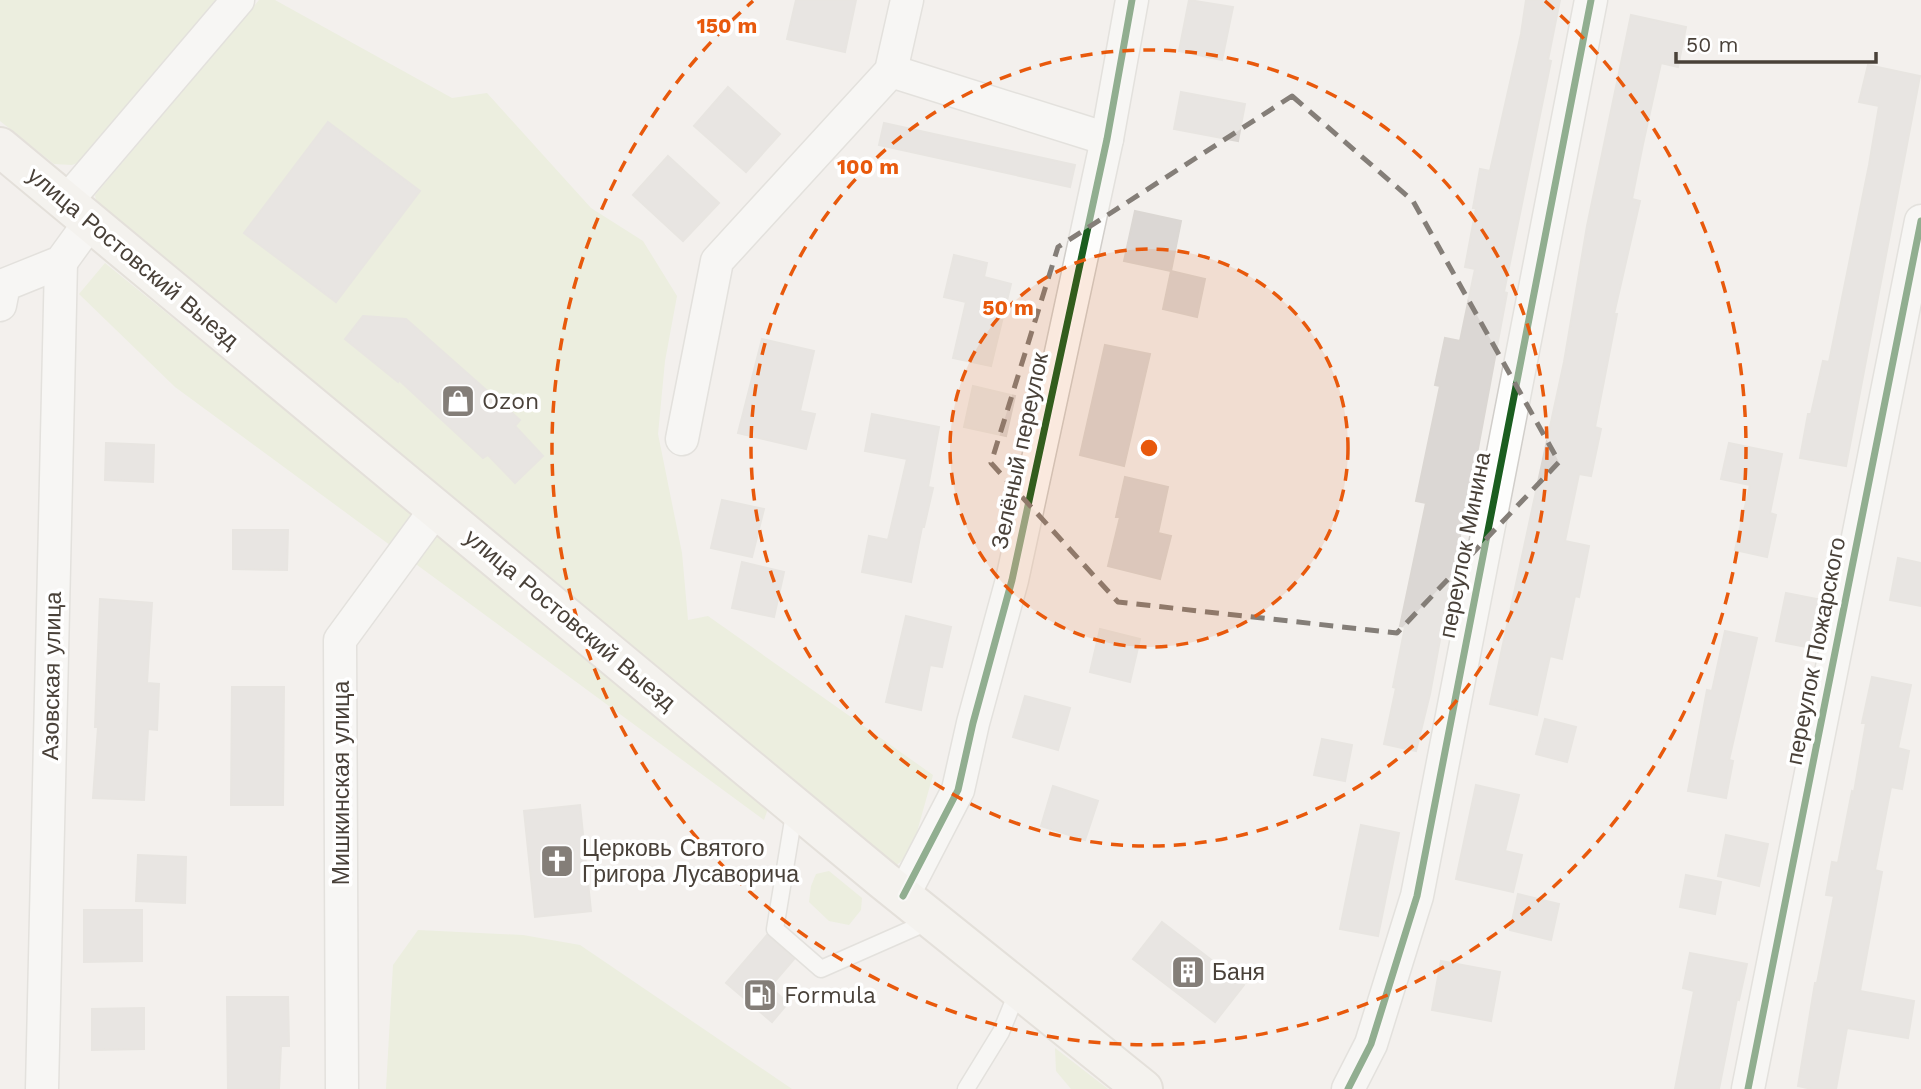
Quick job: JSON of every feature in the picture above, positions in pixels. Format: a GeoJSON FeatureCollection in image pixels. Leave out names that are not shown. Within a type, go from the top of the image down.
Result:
{"type":"FeatureCollection","features":[{"type":"Feature","properties":{"kind":"main road","name":"улица Ростовский Выезд"},"geometry":{"type":"LineString","coordinates":[[0,147],[903,896],[1143,1089]]}},
{"type":"Feature","properties":{"kind":"street"},"geometry":{"type":"LineString","coordinates":[[0,305],[4,285],[61,262],[78,212],[238,0]]}},
{"type":"Feature","properties":{"kind":"street"},"geometry":{"type":"LineString","coordinates":[[682,439],[717,261],[891,71],[907,0]]}},
{"type":"Feature","properties":{"kind":"street","name":"Зелёный переулок"},"geometry":{"type":"LineString","coordinates":[[903,896],[958,790],[973,723],[1012,580],[1107,139],[1132,0]]}},
{"type":"Feature","properties":{"kind":"street","name":"переулок Минина"},"geometry":{"type":"LineString","coordinates":[[1348,1089],[1371,1044],[1417,896],[1591,0]]}},
{"type":"Feature","properties":{"kind":"street"},"geometry":{"type":"LineString","coordinates":[[891,71],[1107,139]]}},
{"type":"Feature","properties":{"kind":"street","name":"переулок Пожарского"},"geometry":{"type":"LineString","coordinates":[[1748,1089],[1921,220]]}},
{"type":"Feature","properties":{"kind":"street","name":"Азовская улица"},"geometry":{"type":"LineString","coordinates":[[42,1089],[61,262]]}},
{"type":"Feature","properties":{"kind":"street","name":"Мишкинская улица"},"geometry":{"type":"LineString","coordinates":[[342,1089],[340,640],[436,509]]}},
{"type":"Feature","properties":{"kind":"lane"},"geometry":{"type":"LineString","coordinates":[[796,806],[775,929],[821,969],[933,919]]}},
{"type":"Feature","properties":{"kind":"lane"},"geometry":{"type":"LineString","coordinates":[[966,1089],[1000,1032],[1018,988]]}},
{"type":"Feature","properties":{"kind":"highlighted area"},"geometry":{"type":"Polygon","coordinates":[[[1292,96],[1413,201],[1559,462],[1397,633],[1118,602],[991,463],[1058,247],[1292,96]]]}},
{"type":"Feature","properties":{"kind":"green space"},"geometry":{"type":"Polygon","coordinates":[[[0,0],[218,0],[93,157],[72,165],[54,164],[0,121],[0,0]]]}},
{"type":"Feature","properties":{"kind":"green space"},"geometry":{"type":"Polygon","coordinates":[[[259,0],[275,0],[452,98],[487,93],[591,208],[643,241],[677,296],[665,361],[658,434],[682,553],[688,620],[708,616],[933,775],[911,853],[891,870],[99,218],[95,195],[259,0]]]}},
{"type":"Feature","properties":{"kind":"green space"},"geometry":{"type":"Polygon","coordinates":[[[105,263],[770,803],[764,820],[175,387],[79,294],[105,263]]]}},
{"type":"Feature","properties":{"kind":"green space"},"geometry":{"type":"Polygon","coordinates":[[[829,871],[862,898],[861,910],[849,925],[829,921],[809,902],[816,874],[829,871]]]}},
{"type":"Feature","properties":{"kind":"green space"},"geometry":{"type":"Polygon","coordinates":[[[418,930],[523,935],[580,945],[792,1089],[386,1089],[393,965],[418,930]]]}},
{"type":"Feature","properties":{"kind":"green space"},"geometry":{"type":"Polygon","coordinates":[[[1055,1048],[1108,1089],[1071,1089],[1056,1071],[1055,1048]]]}},
{"type":"Feature","properties":{"kind":"building"},"geometry":{"type":"Polygon","coordinates":[[[796,0],[856,0],[845,52],[787,39],[796,0]]]}},
{"type":"Feature","properties":{"kind":"building"},"geometry":{"type":"Polygon","coordinates":[[[1189,0],[1233,7],[1222,60],[1179,51],[1189,0]]]}},
{"type":"Feature","properties":{"kind":"building"},"geometry":{"type":"Polygon","coordinates":[[[1526,0],[1560,0],[1548,60],[1551,61],[1504,292],[1507,293],[1474,470],[1430,694],[1416,751],[1384,744],[1405,627],[1400,626],[1426,503],[1416,501],[1440,386],[1435,385],[1445,338],[1460,341],[1475,269],[1465,267],[1480,169],[1490,171],[1521,34],[1526,0]]]}},
{"type":"Feature","properties":{"kind":"building"},"geometry":{"type":"Polygon","coordinates":[[[1631,15],[1686,27],[1678,67],[1661,63],[1643,144],[1632,199],[1640,201],[1614,314],[1617,314],[1595,427],[1601,429],[1591,476],[1579,474],[1565,541],[1589,546],[1579,597],[1575,596],[1562,659],[1550,656],[1537,715],[1490,704],[1564,362],[1587,226],[1631,15]]]}},
{"type":"Feature","properties":{"kind":"building"},"geometry":{"type":"Polygon","coordinates":[[[1868,65],[1920,76],[1846,466],[1800,458],[1808,414],[1811,414],[1823,361],[1829,362],[1869,165],[1879,106],[1859,102],[1868,65]]]}},
{"type":"Feature","properties":{"kind":"building"},"geometry":{"type":"Polygon","coordinates":[[[728,87],[780,134],[746,172],[694,126],[728,87]]]}},
{"type":"Feature","properties":{"kind":"building"},"geometry":{"type":"Polygon","coordinates":[[[1181,92],[1245,104],[1238,141],[1174,129],[1181,92]]]}},
{"type":"Feature","properties":{"kind":"building"},"geometry":{"type":"Polygon","coordinates":[[[328,122],[420,191],[336,302],[244,233],[328,122]]]}},
{"type":"Feature","properties":{"kind":"building"},"geometry":{"type":"Polygon","coordinates":[[[884,123],[1075,165],[1070,187],[879,145],[884,123]]]}},
{"type":"Feature","properties":{"kind":"building"},"geometry":{"type":"Polygon","coordinates":[[[668,156],[719,203],[683,241],[633,195],[668,156]]]}},
{"type":"Feature","properties":{"kind":"building"},"geometry":{"type":"Polygon","coordinates":[[[1135,211],[1181,221],[1171,271],[1124,261],[1135,211]]]}},
{"type":"Feature","properties":{"kind":"building"},"geometry":{"type":"Polygon","coordinates":[[[954,255],[987,263],[984,277],[1011,284],[991,366],[953,358],[966,302],[944,297],[954,255]]]}},
{"type":"Feature","properties":{"kind":"building"},"geometry":{"type":"Polygon","coordinates":[[[1171,271],[1205,279],[1197,317],[1163,309],[1171,271]]]}},
{"type":"Feature","properties":{"kind":"building"},"geometry":{"type":"Polygon","coordinates":[[[363,316],[406,319],[520,420],[515,426],[543,456],[515,483],[488,455],[483,458],[399,380],[398,382],[345,339],[363,316]]]}},
{"type":"Feature","properties":{"kind":"building"},"geometry":{"type":"Polygon","coordinates":[[[762,339],[814,351],[800,411],[815,414],[806,449],[738,433],[762,339]]]}},
{"type":"Feature","properties":{"kind":"building"},"geometry":{"type":"Polygon","coordinates":[[[1105,345],[1150,354],[1124,466],[1080,455],[1105,345]]]}},
{"type":"Feature","properties":{"kind":"building"},"geometry":{"type":"Polygon","coordinates":[[[973,386],[1015,396],[1006,436],[964,427],[973,386]]]}},
{"type":"Feature","properties":{"kind":"building"},"geometry":{"type":"Polygon","coordinates":[[[872,414],[939,427],[928,487],[933,488],[911,582],[862,572],[869,536],[888,540],[907,459],[865,451],[872,414]]]}},
{"type":"Feature","properties":{"kind":"building"},"geometry":{"type":"Polygon","coordinates":[[[106,443],[154,445],[153,482],[105,480],[106,443]]]}},
{"type":"Feature","properties":{"kind":"building"},"geometry":{"type":"Polygon","coordinates":[[[1729,443],[1782,454],[1770,513],[1776,515],[1767,557],[1735,550],[1750,485],[1721,479],[1729,443]]]}},
{"type":"Feature","properties":{"kind":"building"},"geometry":{"type":"Polygon","coordinates":[[[1125,477],[1168,487],[1158,533],[1171,536],[1160,579],[1108,566],[1120,517],[1116,517],[1125,477]]]}},
{"type":"Feature","properties":{"kind":"building"},"geometry":{"type":"Polygon","coordinates":[[[722,500],[764,509],[752,557],[711,548],[722,500]]]}},
{"type":"Feature","properties":{"kind":"building"},"geometry":{"type":"Polygon","coordinates":[[[233,530],[288,530],[287,570],[233,569],[233,530]]]}},
{"type":"Feature","properties":{"kind":"building"},"geometry":{"type":"Polygon","coordinates":[[[1898,558],[1921,563],[1921,606],[1890,600],[1898,558]]]}},
{"type":"Feature","properties":{"kind":"building"},"geometry":{"type":"Polygon","coordinates":[[[742,562],[784,572],[774,617],[732,608],[742,562]]]}},
{"type":"Feature","properties":{"kind":"building"},"geometry":{"type":"Polygon","coordinates":[[[1786,593],[1822,600],[1812,648],[1776,641],[1786,593]]]}},
{"type":"Feature","properties":{"kind":"building"},"geometry":{"type":"Polygon","coordinates":[[[100,599],[152,603],[147,683],[159,684],[157,730],[148,729],[144,800],[93,798],[98,727],[95,727],[100,599]]]}},
{"type":"Feature","properties":{"kind":"building"},"geometry":{"type":"Polygon","coordinates":[[[906,616],[951,627],[942,667],[930,665],[921,710],[886,702],[906,616]]]}},
{"type":"Feature","properties":{"kind":"building"},"geometry":{"type":"Polygon","coordinates":[[[1100,629],[1140,639],[1130,682],[1090,672],[1100,629]]]}},
{"type":"Feature","properties":{"kind":"building"},"geometry":{"type":"Polygon","coordinates":[[[1725,631],[1757,638],[1729,760],[1733,761],[1726,798],[1688,791],[1707,690],[1712,691],[1725,631]]]}},
{"type":"Feature","properties":{"kind":"building"},"geometry":{"type":"Polygon","coordinates":[[[1872,677],[1911,685],[1898,748],[1909,751],[1902,789],[1891,787],[1875,870],[1882,872],[1860,991],[1914,1001],[1908,1038],[1847,1028],[1836,1089],[1812,1089],[1798,1086],[1815,983],[1834,896],[1826,895],[1832,862],[1838,863],[1852,791],[1854,792],[1866,723],[1862,723],[1872,677]]]}},
{"type":"Feature","properties":{"kind":"building"},"geometry":{"type":"Polygon","coordinates":[[[232,687],[284,687],[283,805],[231,805],[232,687]]]}},
{"type":"Feature","properties":{"kind":"building"},"geometry":{"type":"Polygon","coordinates":[[[1025,696],[1070,708],[1058,750],[1013,737],[1025,696]]]}},
{"type":"Feature","properties":{"kind":"building"},"geometry":{"type":"Polygon","coordinates":[[[1545,719],[1576,727],[1567,762],[1536,754],[1545,719]]]}},
{"type":"Feature","properties":{"kind":"building"},"geometry":{"type":"Polygon","coordinates":[[[1322,739],[1352,745],[1345,781],[1314,775],[1322,739]]]}},
{"type":"Feature","properties":{"kind":"building"},"geometry":{"type":"Polygon","coordinates":[[[1476,785],[1519,795],[1505,851],[1522,855],[1513,892],[1456,879],[1476,785]]]}},
{"type":"Feature","properties":{"kind":"building"},"geometry":{"type":"Polygon","coordinates":[[[1053,786],[1098,801],[1085,840],[1041,826],[1053,786]]]}},
{"type":"Feature","properties":{"kind":"building","name":"Церковь Святого Григора Лусаворича"},"geometry":{"type":"Polygon","coordinates":[[[580,805],[591,911],[535,917],[524,811],[580,805]]]}},
{"type":"Feature","properties":{"kind":"building"},"geometry":{"type":"Polygon","coordinates":[[[1361,825],[1399,833],[1378,936],[1340,929],[1361,825]]]}},
{"type":"Feature","properties":{"kind":"building"},"geometry":{"type":"Polygon","coordinates":[[[1726,835],[1768,844],[1759,886],[1718,876],[1726,835]]]}},
{"type":"Feature","properties":{"kind":"building"},"geometry":{"type":"Polygon","coordinates":[[[138,855],[186,857],[185,903],[136,901],[138,855]]]}},
{"type":"Feature","properties":{"kind":"building"},"geometry":{"type":"Polygon","coordinates":[[[1686,875],[1721,882],[1715,914],[1680,907],[1686,875]]]}},
{"type":"Feature","properties":{"kind":"building"},"geometry":{"type":"Polygon","coordinates":[[[1518,894],[1559,904],[1551,940],[1510,930],[1518,894]]]}},
{"type":"Feature","properties":{"kind":"building"},"geometry":{"type":"Polygon","coordinates":[[[84,910],[142,910],[142,961],[84,962],[84,910]]]}},
{"type":"Feature","properties":{"kind":"building","name":"Баня"},"geometry":{"type":"Polygon","coordinates":[[[1162,922],[1244,985],[1215,1022],[1133,959],[1162,922]]]}},
{"type":"Feature","properties":{"kind":"building"},"geometry":{"type":"Polygon","coordinates":[[[767,935],[794,959],[770,987],[788,1003],[772,1022],[726,983],[767,935]]]}},
{"type":"Feature","properties":{"kind":"building"},"geometry":{"type":"Polygon","coordinates":[[[1690,953],[1747,964],[1739,1000],[1737,999],[1719,1089],[1675,1089],[1694,991],[1683,988],[1690,953]]]}},
{"type":"Feature","properties":{"kind":"building"},"geometry":{"type":"Polygon","coordinates":[[[1441,961],[1500,972],[1491,1021],[1432,1010],[1441,961]]]}},
{"type":"Feature","properties":{"kind":"building"},"geometry":{"type":"Polygon","coordinates":[[[227,997],[288,997],[289,1046],[281,1046],[279,1089],[228,1089],[227,997]]]}},
{"type":"Feature","properties":{"kind":"building"},"geometry":{"type":"Polygon","coordinates":[[[144,1008],[144,1049],[92,1050],[92,1009],[144,1008]]]}},
{"type":"Feature","properties":{"kind":"cycle path"},"geometry":{"type":"LineString","coordinates":[[903,896],[958,790],[973,723],[1012,580],[1107,139],[1132,0]]}},
{"type":"Feature","properties":{"kind":"cycle path"},"geometry":{"type":"LineString","coordinates":[[1348,1089],[1371,1044],[1417,896],[1591,0]]}},
{"type":"Feature","properties":{"kind":"cycle path"},"geometry":{"type":"LineString","coordinates":[[1748,1089],[1921,221]]}},
{"type":"Feature","properties":{"kind":"place","name":"Ozon"},"geometry":{"type":"Point","coordinates":[458,401]}},
{"type":"Feature","properties":{"kind":"place","name":"Церковь Святого Григора Лусаворича"},"geometry":{"type":"Point","coordinates":[557,861]}},
{"type":"Feature","properties":{"kind":"place","name":"Баня"},"geometry":{"type":"Point","coordinates":[1188,972]}},
{"type":"Feature","properties":{"kind":"place","name":"Formula"},"geometry":{"type":"Point","coordinates":[760,995]}}]}
